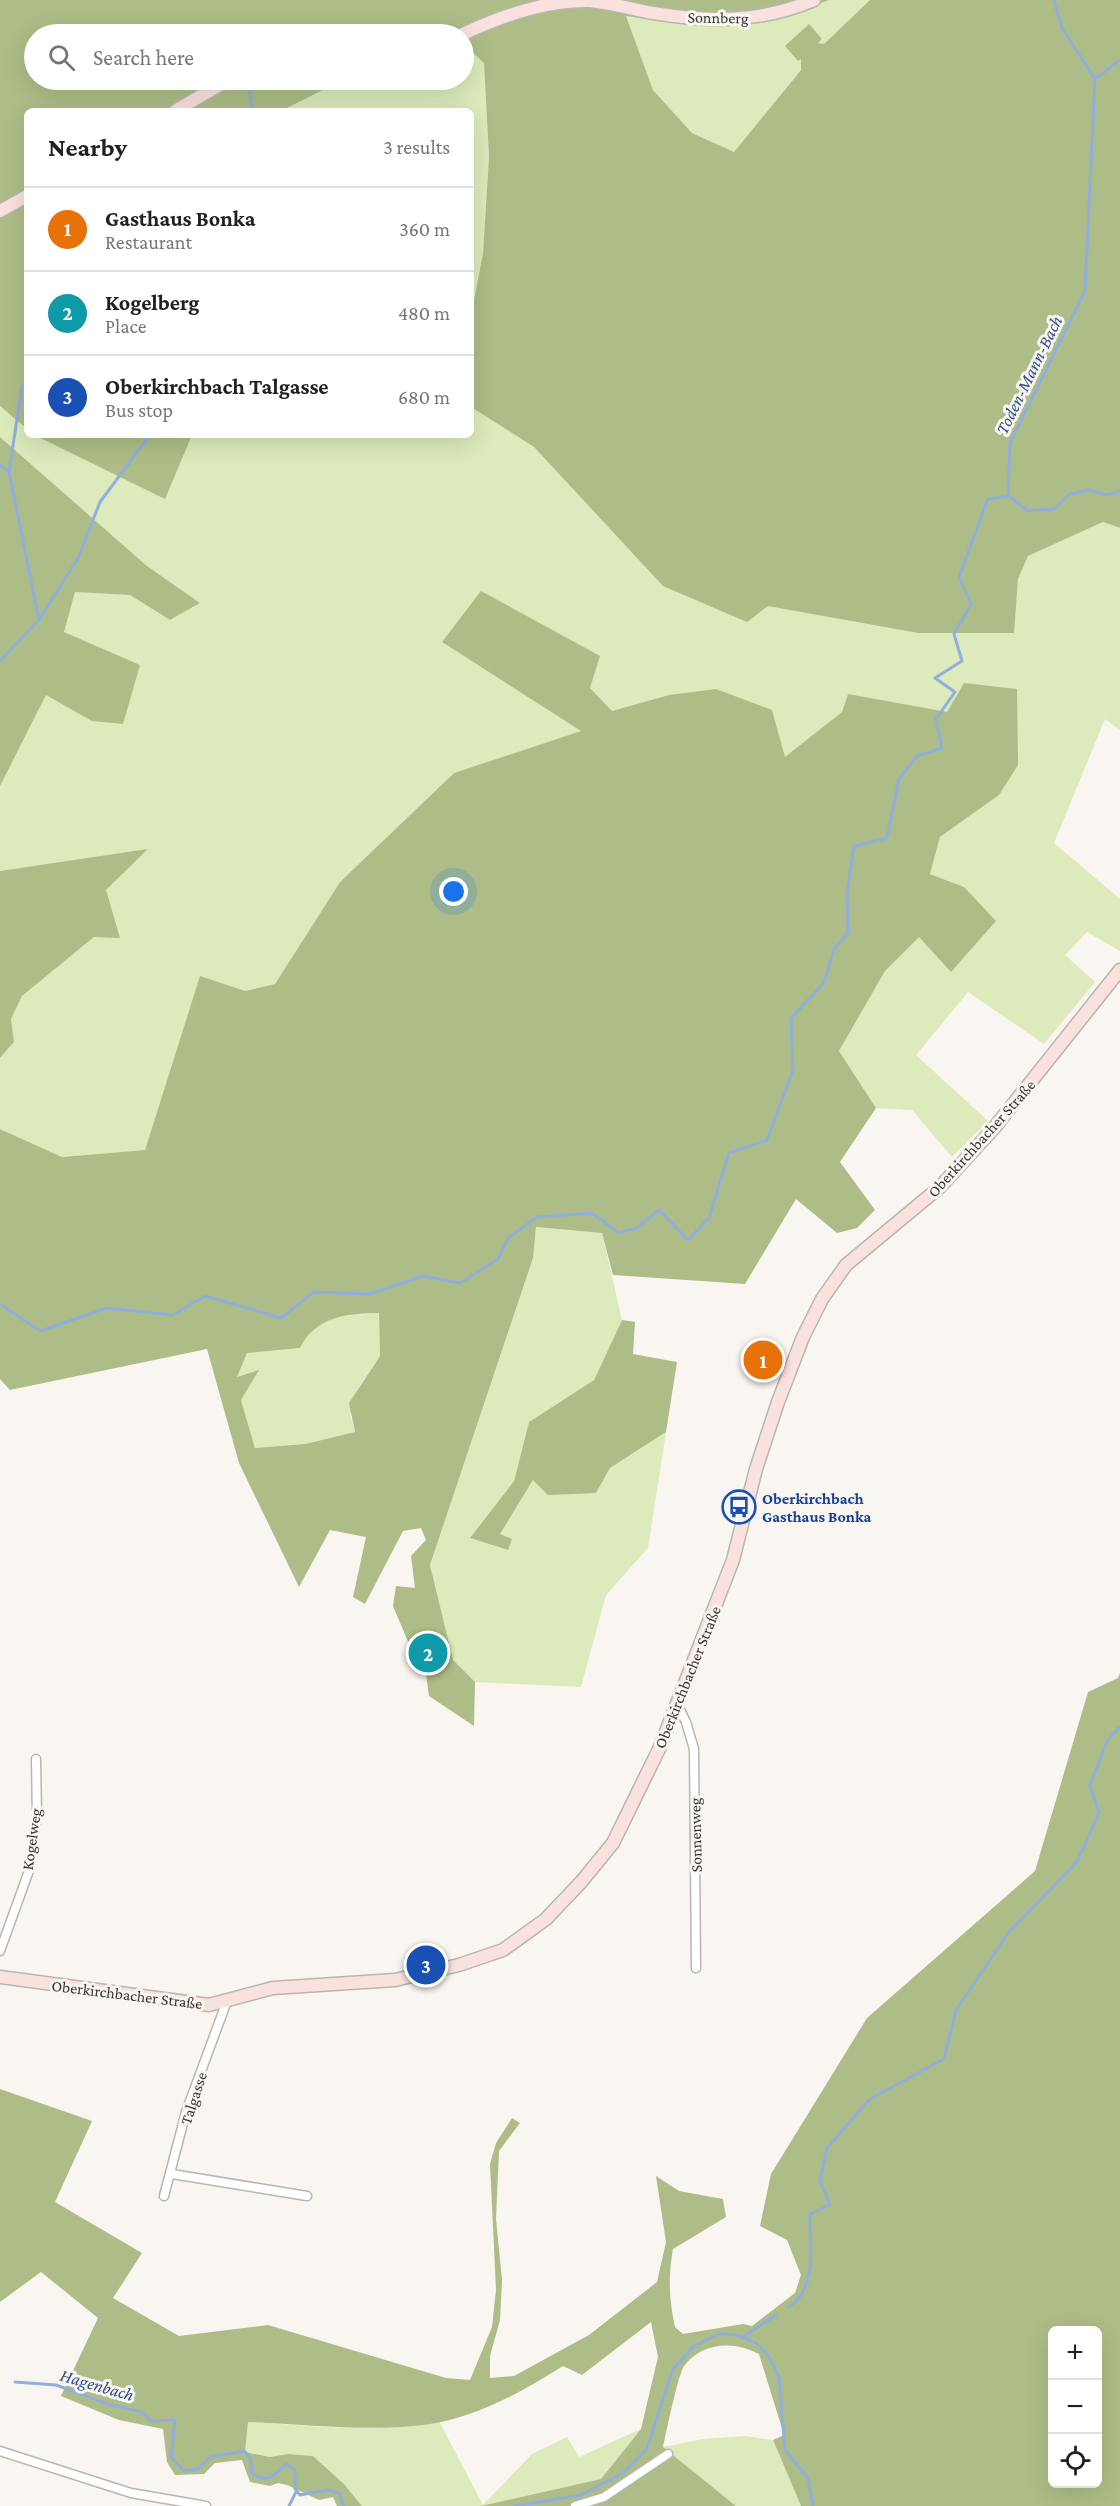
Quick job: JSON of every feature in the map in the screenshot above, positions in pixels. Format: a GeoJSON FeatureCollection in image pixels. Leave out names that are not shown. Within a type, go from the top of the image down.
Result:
{"type":"FeatureCollection","features":[{"type":"Feature","properties":{"kind":"street","name":"Sonnberg"},"geometry":{"type":"LineString","coordinates":[[554,1],[610,2],[695,19],[733,21],[764,17],[814,0]]}},
{"type":"Feature","properties":{"kind":"street"},"geometry":{"type":"LineString","coordinates":[[474,30],[554,1]]}},
{"type":"Feature","properties":{"kind":"street"},"geometry":{"type":"LineString","coordinates":[[180,108],[211,90]]}},
{"type":"Feature","properties":{"kind":"street"},"geometry":{"type":"LineString","coordinates":[[0,211],[24,198]]}},
{"type":"Feature","properties":{"kind":"street","name":"Oberkirchbacher Straße"},"geometry":{"type":"LineString","coordinates":[[0,1977],[209,2005],[273,1988],[395,1980],[486,1957],[520,1939],[565,1901],[613,1843],[678,1706],[733,1560],[756,1468],[773,1415],[803,1337],[822,1299],[846,1265],[921,1204],[986,1136],[1120,970]]}},
{"type":"Feature","properties":{"kind":"street","name":"Sonnenweg"},"geometry":{"type":"LineString","coordinates":[[678,1706],[686,1722],[694,1749],[696,1968]]}},
{"type":"Feature","properties":{"kind":"street","name":"Kogelweg"},"geometry":{"type":"LineString","coordinates":[[0,1951],[30,1868],[37,1816],[36,1759]]}},
{"type":"Feature","properties":{"kind":"street","name":"Talgasse"},"geometry":{"type":"LineString","coordinates":[[164,2196],[172,2174],[186,2112],[227,2001]]}},
{"type":"Feature","properties":{"kind":"street"},"geometry":{"type":"LineString","coordinates":[[172,2174],[307,2196]]}},
{"type":"Feature","properties":{"kind":"street"},"geometry":{"type":"LineString","coordinates":[[0,2451],[131,2493],[206,2506]]}},
{"type":"Feature","properties":{"kind":"street"},"geometry":{"type":"LineString","coordinates":[[575,2506],[604,2497],[668,2454]]}},
{"type":"Feature","properties":{"kind":"green space"},"geometry":{"type":"Polygon","coordinates":[[[0,0],[829,0],[776,18],[729,25],[682,23],[626,16],[653,90],[692,133],[734,152],[801,70],[801,59],[798,61],[785,46],[809,24],[822,39],[818,43],[824,44],[870,0],[1120,0],[1120,528],[1103,522],[1028,556],[1018,579],[1014,633],[918,633],[768,606],[747,622],[663,586],[534,447],[474,409],[474,300],[483,253],[489,157],[484,63],[474,54],[474,24],[24,24],[24,90],[323,90],[287,108],[24,108],[24,426],[0,406],[0,0]]]}},
{"type":"Feature","properties":{"kind":"green space"},"geometry":{"type":"Polygon","coordinates":[[[829,0],[870,0],[824,44],[785,46],[798,60],[801,58],[801,70],[734,152],[692,133],[653,90],[626,16],[682,23],[729,25],[776,18],[829,0]]]}},
{"type":"Feature","properties":{"kind":"green space"},"geometry":{"type":"Polygon","coordinates":[[[474,54],[484,63],[489,157],[483,253],[474,300],[474,108],[287,108],[323,90],[474,90],[474,54]]]}},
{"type":"Feature","properties":{"kind":"green space"},"geometry":{"type":"Polygon","coordinates":[[[0,406],[24,426],[24,438],[40,438],[164,498],[191,438],[474,438],[474,409],[534,447],[663,586],[918,633],[1013,633],[1018,579],[1028,556],[1103,522],[1120,528],[1120,730],[1105,719],[1054,843],[1120,899],[1120,951],[1087,932],[1065,955],[1095,982],[1044,1044],[968,992],[916,1055],[988,1121],[952,1157],[912,1110],[876,1108],[839,1051],[885,971],[964,887],[930,874],[940,837],[999,795],[947,713],[848,694],[842,712],[785,758],[669,695],[612,711],[590,688],[442,642],[582,731],[454,773],[340,882],[275,984],[245,991],[200,977],[145,1150],[62,1157],[0,1129],[0,1058],[14,1042],[11,1019],[22,996],[94,937],[106,890],[147,850],[0,871],[0,786],[46,694],[92,721],[64,632],[75,592],[130,595],[170,620],[200,603],[147,566],[0,437],[0,406]]]}},
{"type":"Feature","properties":{"kind":"green space"},"geometry":{"type":"Polygon","coordinates":[[[0,437],[147,566],[200,603],[170,620],[130,595],[75,592],[64,632],[140,665],[123,724],[92,721],[46,695],[0,786],[0,437]]]}},
{"type":"Feature","properties":{"kind":"green space"},"geometry":{"type":"Polygon","coordinates":[[[40,438],[191,438],[165,499],[40,438]]]}},
{"type":"Feature","properties":{"kind":"green space"},"geometry":{"type":"Polygon","coordinates":[[[481,591],[600,656],[590,688],[612,711],[669,695],[716,689],[772,710],[785,757],[842,712],[848,694],[947,712],[964,683],[1017,689],[1018,765],[999,795],[940,837],[930,874],[964,887],[996,921],[951,972],[919,937],[885,971],[839,1051],[876,1108],[840,1162],[875,1210],[857,1228],[837,1233],[796,1199],[745,1284],[613,1275],[602,1233],[536,1227],[533,1258],[430,1565],[453,1660],[475,1682],[474,1726],[429,1696],[426,1675],[434,1666],[431,1655],[412,1651],[393,1606],[396,1586],[415,1588],[411,1556],[426,1540],[421,1528],[403,1531],[365,1604],[353,1597],[366,1537],[330,1530],[299,1587],[239,1463],[207,1349],[10,1390],[0,1379],[0,1129],[62,1157],[145,1150],[200,976],[245,991],[275,984],[340,882],[454,773],[581,731],[442,642],[481,591]],[[379,1313],[355,1314],[323,1323],[314,1329],[300,1348],[247,1353],[237,1377],[259,1370],[241,1400],[255,1448],[305,1444],[355,1432],[349,1403],[380,1356],[379,1313]]]}},
{"type":"Feature","properties":{"kind":"green space"},"geometry":{"type":"Polygon","coordinates":[[[148,849],[106,890],[120,938],[94,937],[22,996],[11,1019],[14,1042],[0,1058],[0,871],[148,849]]]}},
{"type":"Feature","properties":{"kind":"green space"},"geometry":{"type":"Polygon","coordinates":[[[536,1227],[602,1233],[622,1320],[594,1380],[529,1422],[514,1481],[470,1538],[507,1550],[500,1534],[533,1480],[596,1493],[610,1468],[666,1432],[648,1548],[606,1595],[581,1687],[475,1682],[453,1661],[430,1565],[533,1258],[536,1227]]]}},
{"type":"Feature","properties":{"kind":"green space"},"geometry":{"type":"Polygon","coordinates":[[[379,1313],[380,1356],[360,1385],[350,1415],[355,1432],[305,1444],[255,1448],[241,1400],[258,1371],[236,1377],[247,1352],[299,1348],[306,1337],[323,1323],[343,1316],[379,1313]]]}},
{"type":"Feature","properties":{"kind":"green space"},"geometry":{"type":"Polygon","coordinates":[[[622,1320],[635,1322],[633,1354],[677,1362],[666,1432],[610,1468],[596,1493],[548,1495],[533,1480],[500,1534],[512,1539],[508,1550],[470,1538],[514,1481],[529,1422],[594,1380],[622,1320]]]}},
{"type":"Feature","properties":{"kind":"green space"},"geometry":{"type":"Polygon","coordinates":[[[1120,1673],[1120,2506],[801,2506],[773,2440],[784,2435],[759,2354],[730,2345],[700,2352],[684,2366],[663,2447],[736,2506],[481,2506],[601,2479],[641,2429],[658,2357],[651,2322],[582,2375],[563,2366],[496,2403],[442,2422],[380,2428],[248,2422],[245,2452],[270,2457],[288,2454],[313,2456],[344,2484],[362,2506],[337,2506],[333,2497],[319,2500],[287,2485],[278,2483],[270,2486],[250,2482],[242,2460],[215,2463],[204,2474],[175,2475],[167,2462],[163,2429],[119,2420],[61,2396],[98,2318],[41,2272],[0,2302],[0,2089],[92,2121],[55,2202],[142,2253],[113,2298],[179,2336],[268,2325],[446,2378],[470,2380],[492,2327],[496,2290],[490,2164],[496,2143],[512,2118],[520,2123],[499,2151],[496,2219],[502,2280],[500,2320],[490,2356],[490,2378],[514,2376],[589,2335],[657,2282],[666,2242],[656,2176],[679,2191],[723,2199],[726,2217],[673,2249],[670,2288],[675,2327],[683,2334],[743,2324],[752,2326],[795,2293],[801,2275],[787,2240],[760,2226],[771,2174],[867,2018],[1035,1871],[1088,1692],[1118,1678],[1120,1673]]]}},
{"type":"Feature","properties":{"kind":"green space"},"geometry":{"type":"Polygon","coordinates":[[[439,2421],[483,2505],[532,2454],[567,2437],[579,2457],[641,2429],[601,2479],[483,2506],[362,2506],[344,2484],[313,2456],[288,2454],[270,2457],[245,2452],[248,2422],[368,2428],[439,2421]]]}},
{"type":"Feature","properties":{"kind":"green space"},"geometry":{"type":"Polygon","coordinates":[[[745,2436],[773,2440],[801,2506],[736,2506],[663,2447],[703,2439],[745,2436]]]}},
{"type":"Feature","properties":{"kind":"waterway"},"geometry":{"type":"LineString","coordinates":[[1054,0],[1062,28],[1095,79]]}},
{"type":"Feature","properties":{"kind":"waterway","name":"Toden-Mann-Bach"},"geometry":{"type":"LineString","coordinates":[[0,1304],[40,1331],[107,1308],[173,1315],[205,1296],[281,1318],[314,1292],[369,1294],[423,1276],[460,1283],[498,1259],[508,1238],[537,1217],[592,1213],[618,1233],[637,1228],[659,1210],[688,1240],[709,1218],[729,1153],[767,1140],[793,1071],[791,1018],[824,983],[834,949],[848,933],[847,892],[854,846],[887,838],[899,779],[917,756],[942,748],[936,719],[955,692],[935,678],[962,661],[954,634],[971,604],[959,577],[988,499],[1008,496],[1010,443],[1085,291],[1095,79],[1120,60]]}},
{"type":"Feature","properties":{"kind":"waterway"},"geometry":{"type":"LineString","coordinates":[[250,91],[252,108]]}},
{"type":"Feature","properties":{"kind":"waterway"},"geometry":{"type":"LineString","coordinates":[[9,472],[22,386]]}},
{"type":"Feature","properties":{"kind":"waterway"},"geometry":{"type":"LineString","coordinates":[[0,661],[39,620],[78,558],[100,502],[148,438]]}},
{"type":"Feature","properties":{"kind":"waterway"},"geometry":{"type":"LineString","coordinates":[[0,465],[9,472],[39,620]]}},
{"type":"Feature","properties":{"kind":"waterway"},"geometry":{"type":"LineString","coordinates":[[1009,496],[1028,511],[1054,509],[1070,494],[1089,490],[1107,495],[1120,491]]}},
{"type":"Feature","properties":{"kind":"waterway"},"geometry":{"type":"LineString","coordinates":[[789,2307],[805,2288],[809,2277],[810,2214],[830,2205],[820,2181],[827,2148],[870,2099],[944,2059],[956,2010],[1009,1932],[1077,1862],[1099,1813],[1090,1785],[1107,1741],[1120,1727]]}},
{"type":"Feature","properties":{"kind":"waterway"},"geometry":{"type":"LineString","coordinates":[[743,2337],[776,2315]]}},
{"type":"Feature","properties":{"kind":"waterway","name":"Hagenbach"},"geometry":{"type":"LineString","coordinates":[[515,2506],[581,2495],[623,2473],[647,2449],[673,2369],[694,2346],[719,2334],[736,2335],[756,2343],[768,2355],[779,2377],[785,2450],[808,2478],[813,2506]]}},
{"type":"Feature","properties":{"kind":"waterway","name":"Hagenbach"},"geometry":{"type":"LineString","coordinates":[[15,2382],[56,2385],[108,2404],[142,2412],[151,2421],[175,2420],[171,2457],[184,2471],[198,2469],[210,2457],[244,2451],[250,2457],[252,2474],[267,2478],[286,2464],[295,2470],[295,2489],[300,2495],[328,2490],[339,2493],[344,2506]]}},
{"type":"Feature","properties":{"kind":"waterway"},"geometry":{"type":"LineString","coordinates":[[289,2506],[296,2492]]}},
{"type":"Feature","properties":{"kind":"place","name":"Gasthaus Bonka"},"geometry":{"type":"Point","coordinates":[763,1360]}},
{"type":"Feature","properties":{"kind":"place","name":"Oberkirchbach Gasthaus Bonka"},"geometry":{"type":"Point","coordinates":[739,1507]}},
{"type":"Feature","properties":{"kind":"place","name":"Kogelberg"},"geometry":{"type":"Point","coordinates":[428,1653]}},
{"type":"Feature","properties":{"kind":"place","name":"Oberkirchbach Talgasse"},"geometry":{"type":"Point","coordinates":[426,1965]}}]}
